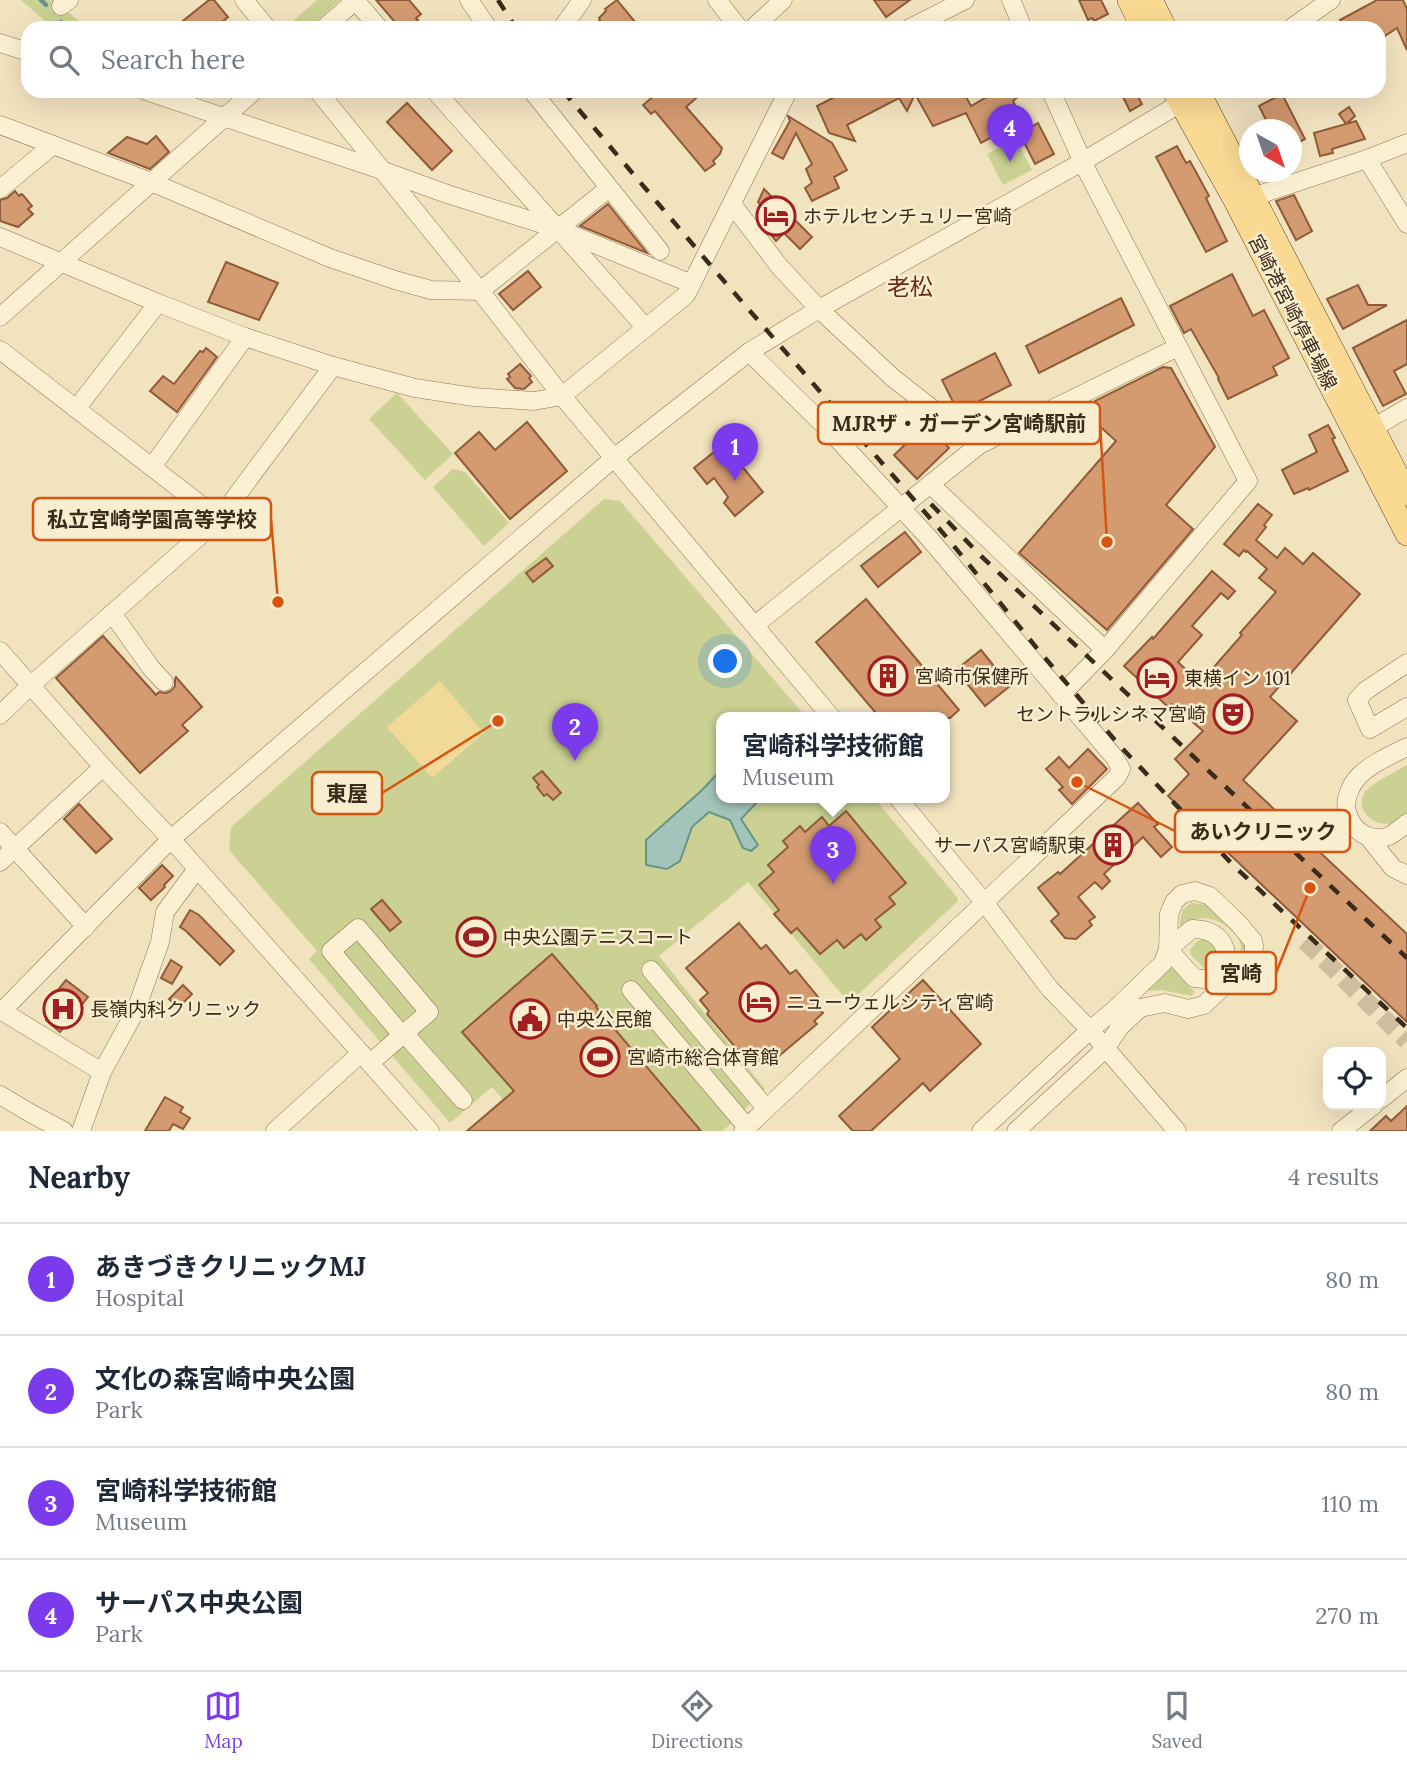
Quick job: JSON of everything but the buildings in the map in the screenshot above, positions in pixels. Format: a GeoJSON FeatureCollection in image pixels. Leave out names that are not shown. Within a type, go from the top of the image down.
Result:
{"type":"FeatureCollection","features":[{"type":"Feature","properties":{"kind":"main road"},"geometry":{"type":"LineString","coordinates":[[1129,0],[1140,21]]}},
{"type":"Feature","properties":{"kind":"main road"},"geometry":{"type":"LineString","coordinates":[[1151,0],[1162,21]]}},
{"type":"Feature","properties":{"kind":"main road","name":"宮崎港宮崎停車場線"},"geometry":{"type":"LineString","coordinates":[[1192,98],[1365,433],[1407,534]]}},
{"type":"Feature","properties":{"kind":"main road","name":"宮崎港宮崎停車場線"},"geometry":{"type":"LineString","coordinates":[[1365,433],[1407,494]]}},
{"type":"Feature","properties":{"kind":"street"},"geometry":{"type":"LineString","coordinates":[[244,0],[261,21]]}},
{"type":"Feature","properties":{"kind":"street"},"geometry":{"type":"LineString","coordinates":[[332,21],[355,0],[373,21]]}},
{"type":"Feature","properties":{"kind":"street"},"geometry":{"type":"LineString","coordinates":[[469,0],[483,21]]}},
{"type":"Feature","properties":{"kind":"street"},"geometry":{"type":"LineString","coordinates":[[567,21],[582,0]]}},
{"type":"Feature","properties":{"kind":"street"},"geometry":{"type":"LineString","coordinates":[[717,0],[734,21]]}},
{"type":"Feature","properties":{"kind":"street"},"geometry":{"type":"LineString","coordinates":[[760,21],[783,0]]}},
{"type":"Feature","properties":{"kind":"street"},"geometry":{"type":"LineString","coordinates":[[924,21],[965,0]]}},
{"type":"Feature","properties":{"kind":"street"},"geometry":{"type":"LineString","coordinates":[[1011,0],[1020,21]]}},
{"type":"Feature","properties":{"kind":"street"},"geometry":{"type":"LineString","coordinates":[[1301,21],[1331,0]]}},
{"type":"Feature","properties":{"kind":"street"},"geometry":{"type":"LineString","coordinates":[[0,61],[15,48]]}},
{"type":"Feature","properties":{"kind":"street"},"geometry":{"type":"LineString","coordinates":[[167,98],[558,229],[692,284]]}},
{"type":"Feature","properties":{"kind":"street"},"geometry":{"type":"LineString","coordinates":[[0,317],[246,98]]}},
{"type":"Feature","properties":{"kind":"street"},"geometry":{"type":"LineString","coordinates":[[324,98],[562,396],[827,712]]}},
{"type":"Feature","properties":{"kind":"street"},"geometry":{"type":"LineString","coordinates":[[441,98],[646,328]]}},
{"type":"Feature","properties":{"kind":"street"},"geometry":{"type":"LineString","coordinates":[[538,98],[660,251]]}},
{"type":"Feature","properties":{"kind":"street"},"geometry":{"type":"LineString","coordinates":[[0,237],[245,337],[333,366],[415,388],[474,397],[534,401],[562,396],[686,295],[785,98]]}},
{"type":"Feature","properties":{"kind":"street"},"geometry":{"type":"LineString","coordinates":[[1054,98],[1082,162],[1248,481],[1105,650],[1061,695]]}},
{"type":"Feature","properties":{"kind":"street"},"geometry":{"type":"LineString","coordinates":[[102,1072],[1,1010],[171,839],[614,458],[749,352],[819,309],[1082,162],[1184,98]]}},
{"type":"Feature","properties":{"kind":"street"},"geometry":{"type":"LineString","coordinates":[[0,125],[151,182],[330,258],[431,290],[480,291],[609,188]]}},
{"type":"Feature","properties":{"kind":"street"},"geometry":{"type":"LineString","coordinates":[[1244,199],[1367,159],[1407,143]]}},
{"type":"Feature","properties":{"kind":"street"},"geometry":{"type":"LineString","coordinates":[[0,189],[53,145]]}},
{"type":"Feature","properties":{"kind":"street"},"geometry":{"type":"LineString","coordinates":[[1367,159],[1407,225]]}},
{"type":"Feature","properties":{"kind":"street"},"geometry":{"type":"LineString","coordinates":[[732,204],[779,266],[819,309],[893,378],[979,445]]}},
{"type":"Feature","properties":{"kind":"street"},"geometry":{"type":"LineString","coordinates":[[76,409],[158,303]]}},
{"type":"Feature","properties":{"kind":"street"},"geometry":{"type":"LineString","coordinates":[[152,467],[245,337]]}},
{"type":"Feature","properties":{"kind":"street"},"geometry":{"type":"LineString","coordinates":[[755,625],[979,445],[1178,347]]}},
{"type":"Feature","properties":{"kind":"street"},"geometry":{"type":"LineString","coordinates":[[0,350],[219,519]]}},
{"type":"Feature","properties":{"kind":"street"},"geometry":{"type":"LineString","coordinates":[[631,990],[742,1126],[1117,777],[1121,769],[1115,758],[945,557],[830,431],[749,352]]}},
{"type":"Feature","properties":{"kind":"street"},"geometry":{"type":"LineString","coordinates":[[0,715],[219,519],[333,366]]}},
{"type":"Feature","properties":{"kind":"street"},"geometry":{"type":"LineString","coordinates":[[1365,433],[1407,408]]}},
{"type":"Feature","properties":{"kind":"street"},"geometry":{"type":"LineString","coordinates":[[930,484],[1105,650]]}},
{"type":"Feature","properties":{"kind":"street"},"geometry":{"type":"LineString","coordinates":[[112,614],[164,682]]}},
{"type":"Feature","properties":{"kind":"street"},"geometry":{"type":"LineString","coordinates":[[0,651],[430,1131]]}},
{"type":"Feature","properties":{"kind":"street"},"geometry":{"type":"LineString","coordinates":[[1385,757],[1357,700],[1365,691],[1407,663]]}},
{"type":"Feature","properties":{"kind":"street"},"geometry":{"type":"LineString","coordinates":[[1370,729],[1407,708]]}},
{"type":"Feature","properties":{"kind":"street"},"geometry":{"type":"LineString","coordinates":[[1407,747],[1385,757],[1359,776],[1350,788],[1346,801],[1352,824],[1369,838],[1393,868],[1407,875]]}},
{"type":"Feature","properties":{"kind":"street"},"geometry":{"type":"LineString","coordinates":[[0,862],[103,766]]}},
{"type":"Feature","properties":{"kind":"street"},"geometry":{"type":"LineString","coordinates":[[902,803],[984,902],[1050,989],[1090,1030],[1177,1131]]}},
{"type":"Feature","properties":{"kind":"street"},"geometry":{"type":"LineString","coordinates":[[1369,838],[1390,835],[1407,822]]}},
{"type":"Feature","properties":{"kind":"street"},"geometry":{"type":"LineString","coordinates":[[0,832],[86,927]]}},
{"type":"Feature","properties":{"kind":"street"},"geometry":{"type":"LineString","coordinates":[[81,1131],[102,1072],[136,1010],[160,942],[165,912],[197,869]]}},
{"type":"Feature","properties":{"kind":"street"},"geometry":{"type":"LineString","coordinates":[[981,1131],[1090,1030],[1110,1015],[1163,963],[1168,949],[1169,914],[1174,902],[1182,894],[1195,891],[1210,896],[1253,941],[1253,958],[1204,1005],[1188,1009],[1165,1003],[1140,1008],[1120,1027],[1105,1049],[1016,1131]]}},
{"type":"Feature","properties":{"kind":"street"},"geometry":{"type":"LineString","coordinates":[[275,1131],[365,1058],[403,1034],[429,1012],[358,928],[331,951],[403,1034],[463,1100]]}},
{"type":"Feature","properties":{"kind":"street"},"geometry":{"type":"LineString","coordinates":[[651,970],[760,1101]]}},
{"type":"Feature","properties":{"kind":"street"},"geometry":{"type":"LineString","coordinates":[[1386,1095],[1407,1078]]}},
{"type":"Feature","properties":{"kind":"street"},"geometry":{"type":"LineString","coordinates":[[0,1095],[65,1131]]}},
{"type":"Feature","properties":{"kind":"street"},"geometry":{"type":"LineString","coordinates":[[1341,1131],[1368,1110]]}},
{"type":"Feature","properties":{"kind":"green space"},"geometry":{"type":"Polygon","coordinates":[[[21,0],[54,0],[79,21],[45,21],[21,0]]]}},
{"type":"Feature","properties":{"kind":"green space"},"geometry":{"type":"Polygon","coordinates":[[[317,0],[340,0],[317,21],[293,21],[317,0]]]}},
{"type":"Feature","properties":{"kind":"green space"},"geometry":{"type":"Polygon","coordinates":[[[1016,139],[1032,170],[1003,185],[987,154],[1016,139]]]}},
{"type":"Feature","properties":{"kind":"green space"},"geometry":{"type":"Polygon","coordinates":[[[397,393],[453,454],[425,480],[369,419],[397,393]]]}},
{"type":"Feature","properties":{"kind":"green space"},"geometry":{"type":"Polygon","coordinates":[[[453,469],[465,472],[509,523],[484,546],[433,487],[453,469]]]}},
{"type":"Feature","properties":{"kind":"green space"},"geometry":{"type":"Polygon","coordinates":[[[604,499],[620,501],[802,712],[716,712],[716,803],[878,803],[958,901],[849,1003],[748,882],[659,956],[765,1089],[723,1131],[531,1131],[492,1087],[450,1123],[309,959],[317,951],[229,850],[231,827],[604,499]]]}},
{"type":"Feature","properties":{"kind":"green space"},"geometry":{"type":"Polygon","coordinates":[[[1407,765],[1407,813],[1394,823],[1388,824],[1371,819],[1363,809],[1362,798],[1365,792],[1407,765]]]}},
{"type":"Feature","properties":{"kind":"green space"},"geometry":{"type":"Polygon","coordinates":[[[1191,903],[1208,905],[1245,941],[1245,951],[1240,957],[1239,940],[1223,924],[1201,918],[1180,931],[1183,909],[1191,903]]]}},
{"type":"Feature","properties":{"kind":"green space"},"geometry":{"type":"Polygon","coordinates":[[[1208,939],[1215,943],[1223,958],[1209,973],[1191,955],[1190,950],[1197,941],[1208,939]]]}},
{"type":"Feature","properties":{"kind":"green space"},"geometry":{"type":"Polygon","coordinates":[[[1173,968],[1194,991],[1192,996],[1162,990],[1145,991],[1168,969],[1173,968]]]}},
{"type":"Feature","properties":{"kind":"sand"},"geometry":{"type":"Polygon","coordinates":[[[440,681],[484,733],[432,778],[387,727],[440,681]]]}},
{"type":"Feature","properties":{"kind":"water"},"geometry":{"type":"Polygon","coordinates":[[[716,775],[716,803],[756,803],[741,819],[758,845],[751,851],[743,848],[730,820],[709,812],[692,827],[680,861],[667,869],[646,865],[646,840],[716,775]]]}},
{"type":"Feature","properties":{"kind":"waterway"},"geometry":{"type":"LineString","coordinates":[[41,0],[46,5]]}},
{"type":"Feature","properties":{"kind":"tunnel"},"geometry":{"type":"LineString","coordinates":[[1305,941],[1407,1041]]}},
{"type":"Feature","properties":{"kind":"railway"},"geometry":{"type":"LineString","coordinates":[[498,0],[512,21]]}},
{"type":"Feature","properties":{"kind":"railway"},"geometry":{"type":"LineString","coordinates":[[569,98],[949,540],[1120,746],[1234,866],[1407,1028]]}},
{"type":"Feature","properties":{"kind":"railway"},"geometry":{"type":"LineString","coordinates":[[931,504],[981,556],[1407,958]]}},
{"type":"Feature","properties":{"kind":"place","name":"サーパス中央公園"},"geometry":{"type":"Point","coordinates":[1010,162]}},
{"type":"Feature","properties":{"kind":"place","name":"ホテルセンチュリー宮崎"},"geometry":{"type":"Point","coordinates":[776,216]}},
{"type":"Feature","properties":{"kind":"place","name":"あきづきクリニックMJ"},"geometry":{"type":"Point","coordinates":[735,481]}},
{"type":"Feature","properties":{"kind":"place","name":"MJRザ・ガーデン宮崎駅前"},"geometry":{"type":"Point","coordinates":[1107,542]}},
{"type":"Feature","properties":{"kind":"place","name":"私立宮崎学園高等学校"},"geometry":{"type":"Point","coordinates":[278,602]}},
{"type":"Feature","properties":{"kind":"place","name":"宮崎市保健所"},"geometry":{"type":"Point","coordinates":[888,676]}},
{"type":"Feature","properties":{"kind":"place","name":"東横イン 101"},"geometry":{"type":"Point","coordinates":[1157,678]}},
{"type":"Feature","properties":{"kind":"place","name":"セントラルシネマ宮崎"},"geometry":{"type":"Point","coordinates":[1233,714]}},
{"type":"Feature","properties":{"kind":"place","name":"東屋"},"geometry":{"type":"Point","coordinates":[498,721]}},
{"type":"Feature","properties":{"kind":"place","name":"文化の森宮崎中央公園"},"geometry":{"type":"Point","coordinates":[575,761]}},
{"type":"Feature","properties":{"kind":"place","name":"あいクリニック"},"geometry":{"type":"Point","coordinates":[1077,782]}},
{"type":"Feature","properties":{"kind":"place","name":"サーパス宮崎駅東"},"geometry":{"type":"Point","coordinates":[1113,845]}},
{"type":"Feature","properties":{"kind":"place","name":"宮崎科学技術館"},"geometry":{"type":"Point","coordinates":[833,884]}},
{"type":"Feature","properties":{"kind":"place","name":"宮崎"},"geometry":{"type":"Point","coordinates":[1310,888]}},
{"type":"Feature","properties":{"kind":"place","name":"中央公園テニスコート"},"geometry":{"type":"Point","coordinates":[476,937]}},
{"type":"Feature","properties":{"kind":"place","name":"ニューウェルシティ宮崎"},"geometry":{"type":"Point","coordinates":[759,1002]}},
{"type":"Feature","properties":{"kind":"place","name":"長嶺内科クリニック"},"geometry":{"type":"Point","coordinates":[63,1009]}},
{"type":"Feature","properties":{"kind":"place","name":"中央公民館"},"geometry":{"type":"Point","coordinates":[530,1019]}},
{"type":"Feature","properties":{"kind":"place","name":"宮崎市総合体育館"},"geometry":{"type":"Point","coordinates":[600,1057]}},
{"type":"Feature","properties":{"kind":"district","name":"老松"},"geometry":{"type":"Point","coordinates":[910,286]}}]}
